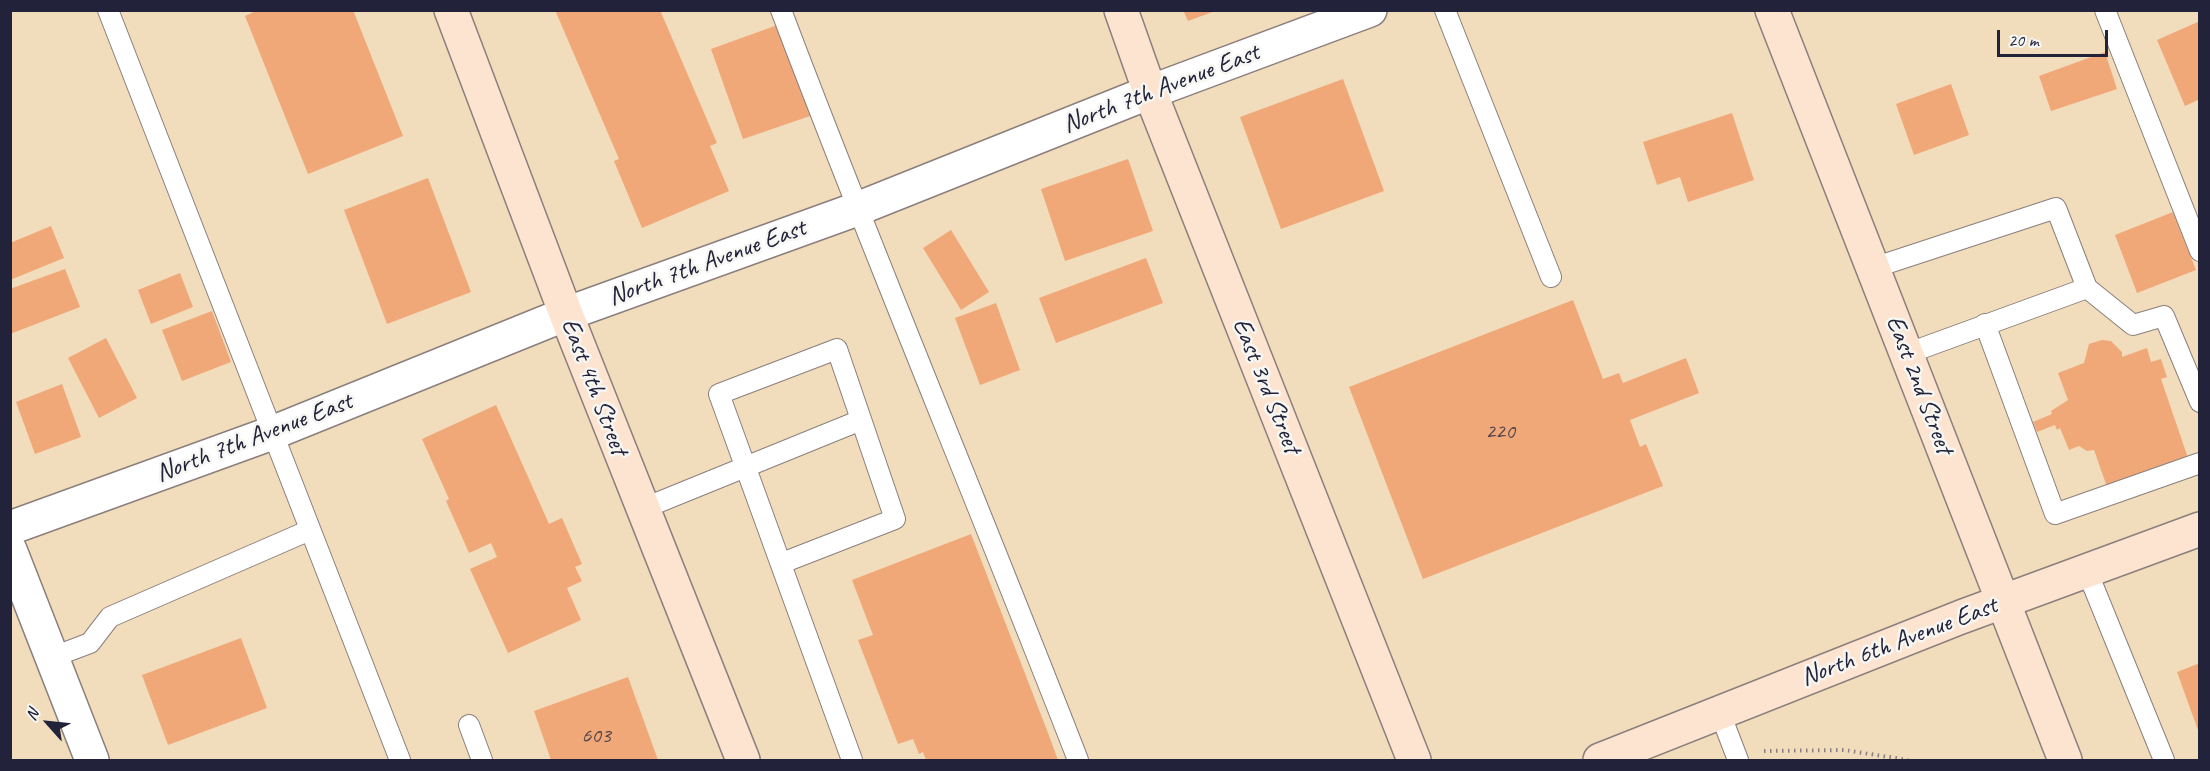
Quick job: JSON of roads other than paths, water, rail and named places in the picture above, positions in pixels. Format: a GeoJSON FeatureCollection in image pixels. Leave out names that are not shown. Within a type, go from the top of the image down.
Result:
{"type":"FeatureCollection","features":[{"type":"Feature","properties":{"kind":"street","name":"East 4th Street"},"geometry":{"type":"LineString","coordinates":[[451,10],[642,509],[744,760]]}},
{"type":"Feature","properties":{"kind":"street","name":"East 3rd Street"},"geometry":{"type":"LineString","coordinates":[[1121,10],[1150,92],[1414,760]]}},
{"type":"Feature","properties":{"kind":"street","name":"North 7th Avenue East"},"geometry":{"type":"LineString","coordinates":[[10,528],[272,433],[566,314],[857,209],[1150,92],[1370,10]]}},
{"type":"Feature","properties":{"kind":"street","name":"East 2nd Street"},"geometry":{"type":"LineString","coordinates":[[1772,10],[2065,760]]}},
{"type":"Feature","properties":{"kind":"street","name":"North 6th Avenue East"},"geometry":{"type":"LineString","coordinates":[[1600,760],[2002,602],[2199,529]]}},
{"type":"Feature","properties":{"kind":"street"},"geometry":{"type":"LineString","coordinates":[[10,550],[93,760]]}},
{"type":"Feature","properties":{"kind":"lane"},"geometry":{"type":"LineString","coordinates":[[108,10],[400,760]]}},
{"type":"Feature","properties":{"kind":"lane"},"geometry":{"type":"LineString","coordinates":[[781,10],[857,209],[1019,608],[1078,760]]}},
{"type":"Feature","properties":{"kind":"lane"},"geometry":{"type":"LineString","coordinates":[[1445,10],[1551,277]]}},
{"type":"Feature","properties":{"kind":"lane"},"geometry":{"type":"LineString","coordinates":[[2105,10],[2199,251]]}},
{"type":"Feature","properties":{"kind":"lane"},"geometry":{"type":"LineString","coordinates":[[1873,268],[2056,208],[2087,288],[2133,325],[2164,316],[2199,402]]}},
{"type":"Feature","properties":{"kind":"lane"},"geometry":{"type":"LineString","coordinates":[[1906,354],[2087,288]]}},
{"type":"Feature","properties":{"kind":"lane"},"geometry":{"type":"LineString","coordinates":[[1985,324],[2055,514],[2199,463]]}},
{"type":"Feature","properties":{"kind":"lane"},"geometry":{"type":"LineString","coordinates":[[782,563],[895,519],[837,349],[719,394],[852,760]]}},
{"type":"Feature","properties":{"kind":"lane"},"geometry":{"type":"LineString","coordinates":[[642,509],[861,420]]}},
{"type":"Feature","properties":{"kind":"lane"},"geometry":{"type":"LineString","coordinates":[[53,657],[90,643],[110,617],[310,530]]}},
{"type":"Feature","properties":{"kind":"lane"},"geometry":{"type":"LineString","coordinates":[[2087,571],[2164,760]]}},
{"type":"Feature","properties":{"kind":"lane"},"geometry":{"type":"LineString","coordinates":[[1720,713],[1738,760]]}},
{"type":"Feature","properties":{"kind":"lane"},"geometry":{"type":"LineString","coordinates":[[469,724],[482,760]]}}]}
